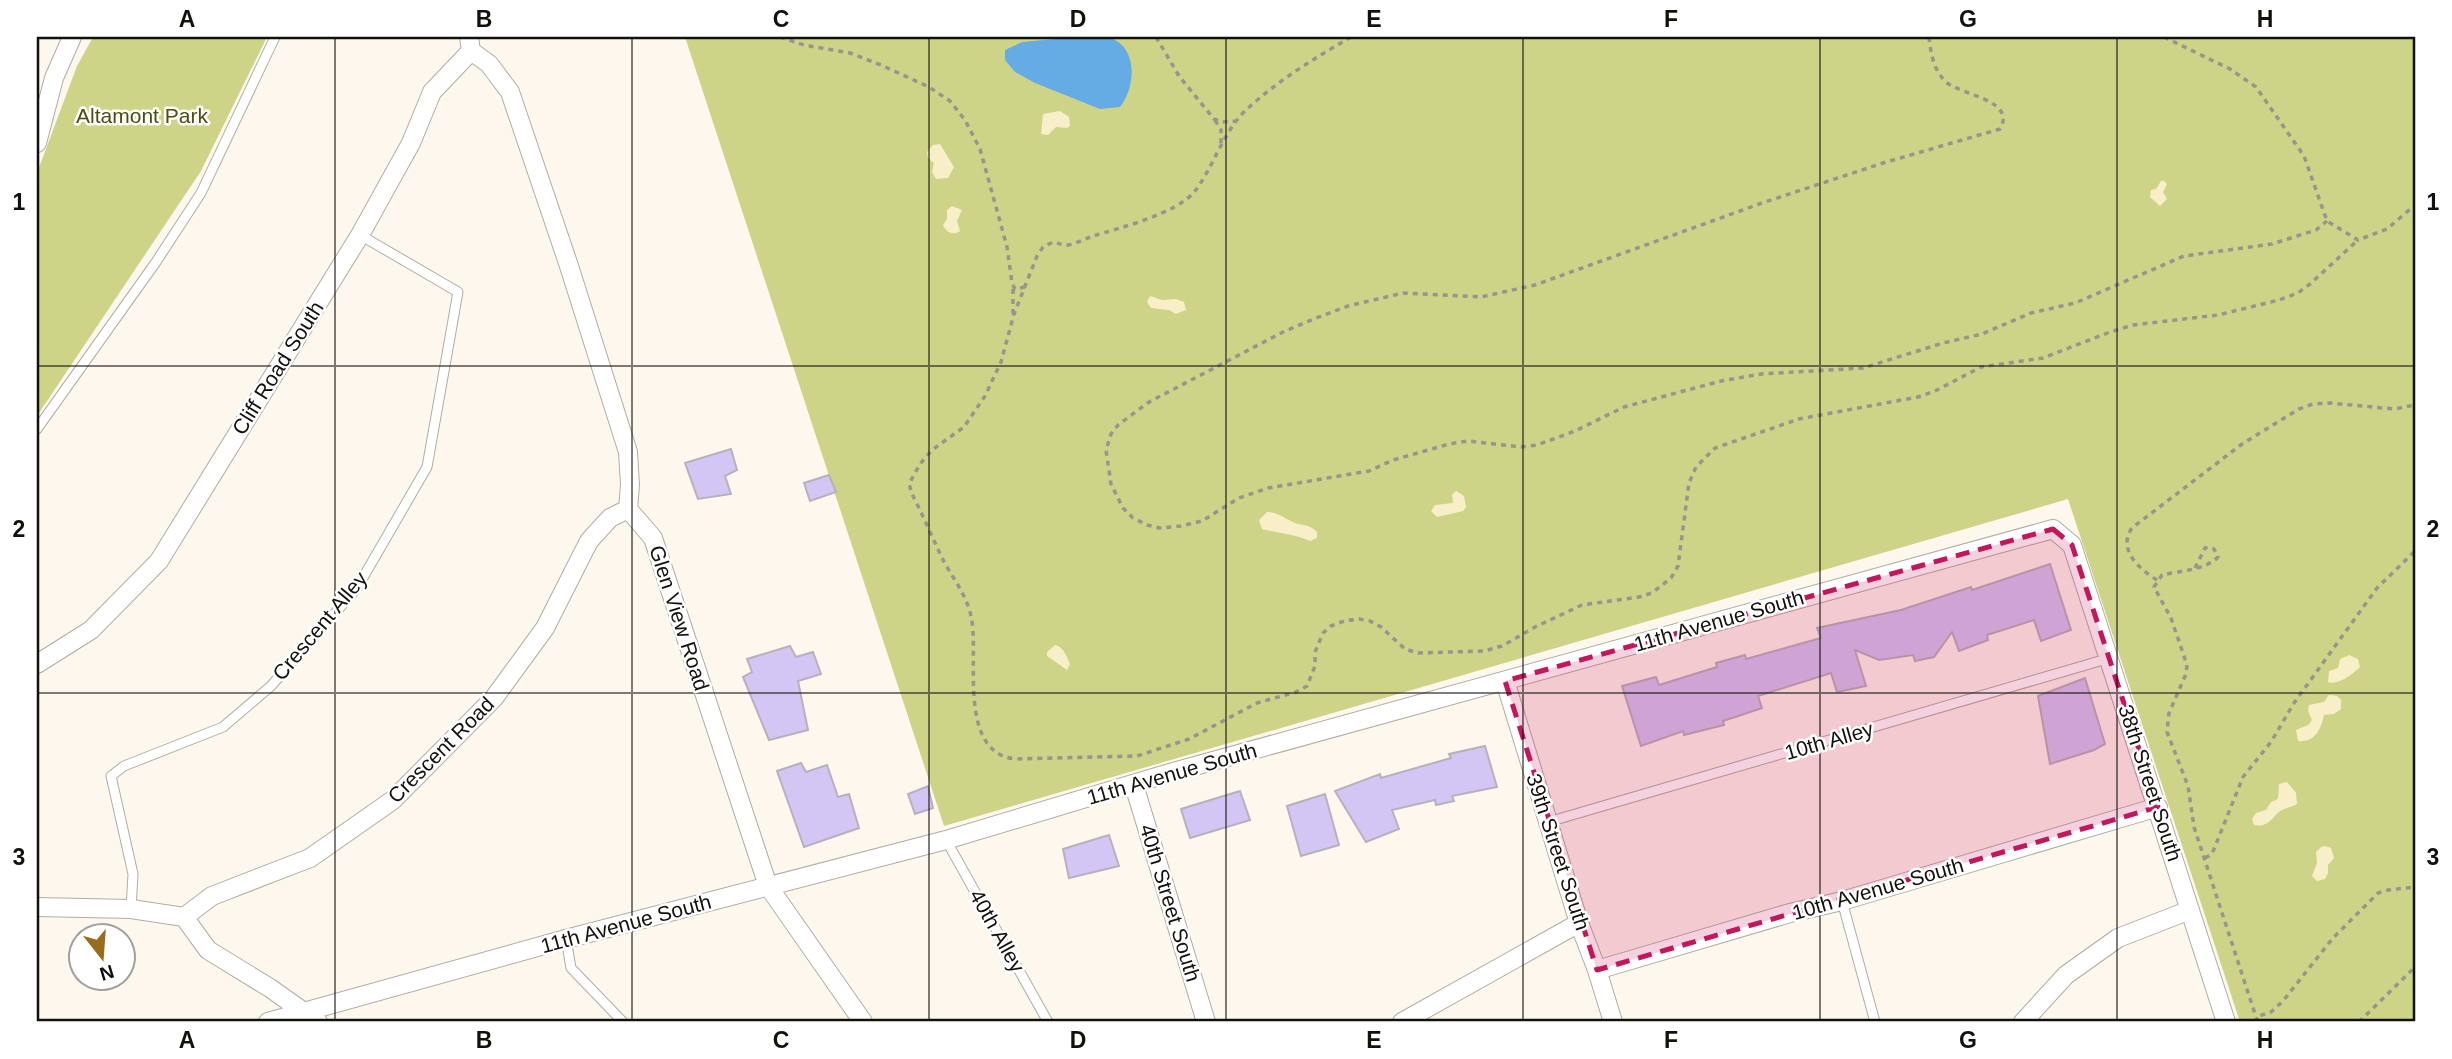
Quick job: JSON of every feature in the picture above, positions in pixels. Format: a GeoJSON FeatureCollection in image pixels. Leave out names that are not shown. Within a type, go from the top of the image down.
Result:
{"type":"FeatureCollection","features":[{"type":"Feature","properties":{"kind":"street"},"geometry":{"type":"LineString","coordinates":[[37,143],[54,78],[72,37]]}},
{"type":"Feature","properties":{"kind":"street"},"geometry":{"type":"LineString","coordinates":[[470,44],[510,92],[628,452],[631,485],[628,509]]}},
{"type":"Feature","properties":{"kind":"street","name":"Cliff Road South"},"geometry":{"type":"LineString","coordinates":[[37,664],[91,630],[159,561],[360,235],[411,143],[432,92],[470,44]]}},
{"type":"Feature","properties":{"kind":"street","name":"Glen View Road"},"geometry":{"type":"LineString","coordinates":[[628,509],[653,538],[768,887],[863,1022]]}},
{"type":"Feature","properties":{"kind":"street","name":"Crescent Road"},"geometry":{"type":"LineString","coordinates":[[184,917],[212,896],[310,858],[394,800],[494,698],[545,628],[589,541],[610,518],[628,509]]}},
{"type":"Feature","properties":{"kind":"street","name":"11th Avenue South"},"geometry":{"type":"LineString","coordinates":[[268,1022],[311,1017],[566,939],[946,840],[1134,785],[2053,529],[2072,545]]}},
{"type":"Feature","properties":{"kind":"street","name":"38th Street South"},"geometry":{"type":"LineString","coordinates":[[2072,545],[2226,1022]]}},
{"type":"Feature","properties":{"kind":"street","name":"39th Street South"},"geometry":{"type":"LineString","coordinates":[[1505,681],[1612,1022]]}},
{"type":"Feature","properties":{"kind":"street","name":"40th Street South"},"geometry":{"type":"LineString","coordinates":[[1134,785],[1206,1022]]}},
{"type":"Feature","properties":{"kind":"street","name":"10th Avenue South"},"geometry":{"type":"LineString","coordinates":[[1597,970],[2158,807]]}},
{"type":"Feature","properties":{"kind":"street"},"geometry":{"type":"LineString","coordinates":[[37,907],[131,909],[184,917],[208,950],[311,1017]]}},
{"type":"Feature","properties":{"kind":"street"},"geometry":{"type":"LineString","coordinates":[[2022,1022],[2066,975],[2118,937],[2190,910]]}},
{"type":"Feature","properties":{"kind":"street"},"geometry":{"type":"LineString","coordinates":[[1402,1022],[1579,923]]}},
{"type":"Feature","properties":{"kind":"lane"},"geometry":{"type":"LineString","coordinates":[[37,429],[156,262],[201,193],[275,37]]}},
{"type":"Feature","properties":{"kind":"lane","name":"Crescent Alley"},"geometry":{"type":"LineString","coordinates":[[131,909],[133,874],[111,776],[124,766],[223,727],[271,686],[357,588],[427,467],[458,292],[360,235]]}},
{"type":"Feature","properties":{"kind":"lane","name":"10th Alley"},"geometry":{"type":"LineString","coordinates":[[1548,822],[2109,658]]}},
{"type":"Feature","properties":{"kind":"lane","name":"40th Alley"},"geometry":{"type":"LineString","coordinates":[[946,840],[1048,1022]]}},
{"type":"Feature","properties":{"kind":"lane"},"geometry":{"type":"LineString","coordinates":[[1842,901],[1875,1022]]}},
{"type":"Feature","properties":{"kind":"lane"},"geometry":{"type":"LineString","coordinates":[[566,939],[571,968],[623,1022]]}},
{"type":"Feature","properties":{"kind":"path"},"geometry":{"type":"LineString","coordinates":[[780,37],[861,57],[929,87],[950,101],[965,120],[980,149],[1007,247],[1013,285],[1013,319]]}},
{"type":"Feature","properties":{"kind":"path"},"geometry":{"type":"LineString","coordinates":[[1156,37],[1179,76],[1221,130],[1221,150]]}},
{"type":"Feature","properties":{"kind":"path"},"geometry":{"type":"LineString","coordinates":[[1352,37],[1272,88],[1237,121],[1192,194],[1175,206],[1122,228],[1065,246],[1053,242],[1043,247],[1013,319],[1001,362],[985,396],[964,426],[932,450],[909,484],[971,616],[975,702],[979,721],[992,749],[1001,757],[1015,760],[1137,756],[1189,739],[1257,704],[1307,686],[1315,666],[1315,652],[1323,633],[1331,626],[1344,621],[1370,621],[1381,627],[1405,649],[1418,653],[1484,650],[1502,646],[1582,605],[1652,593],[1671,578],[1678,566],[1687,493],[1696,467],[1709,452],[1730,441],[1799,419],[1918,397],[1981,367],[2043,358],[2133,326],[2218,315],[2266,305],[2298,293],[2358,240],[2387,229],[2415,205]]}},
{"type":"Feature","properties":{"kind":"path"},"geometry":{"type":"LineString","coordinates":[[1929,37],[1934,66],[1945,81],[1987,100],[2003,114],[2004,122],[2000,129],[1762,203],[1535,285],[1481,297],[1426,292],[1403,293],[1348,306],[1283,332],[1149,402],[1118,425],[1105,450],[1111,484],[1124,508],[1133,519],[1147,525],[1160,528],[1181,526],[1202,520],[1240,498],[1268,488],[1369,471],[1393,460],[1449,444],[1468,441],[1521,447],[1537,445],[1623,407],[1721,381],[1761,374],[1863,368],[1982,334],[2031,313],[2075,303],[2184,256],[2273,244],[2316,230],[2327,221]]}},
{"type":"Feature","properties":{"kind":"path"},"geometry":{"type":"LineString","coordinates":[[2164,37],[2230,69],[2256,88],[2304,156],[2327,221],[2358,240]]}},
{"type":"Feature","properties":{"kind":"path"},"geometry":{"type":"LineString","coordinates":[[1214,119],[1222,122],[1237,121]]}},
{"type":"Feature","properties":{"kind":"path"},"geometry":{"type":"LineString","coordinates":[[1013,285],[1015,289],[1025,287]]}},
{"type":"Feature","properties":{"kind":"path"},"geometry":{"type":"LineString","coordinates":[[2157,580],[2131,555],[2126,546],[2126,536],[2242,444],[2299,409],[2313,404],[2393,409],[2415,405]]}},
{"type":"Feature","properties":{"kind":"path"},"geometry":{"type":"LineString","coordinates":[[2195,568],[2205,548],[2214,548],[2218,557],[2213,562],[2195,568],[2162,575],[2154,587],[2171,618],[2187,665],[2186,674],[2169,713],[2167,732],[2188,786],[2194,827],[2257,1020],[2283,1001],[2333,938],[2378,893],[2415,887]]}},
{"type":"Feature","properties":{"kind":"path"},"geometry":{"type":"LineString","coordinates":[[2204,858],[2212,854],[2243,777],[2272,742],[2294,703],[2377,588],[2415,551]]}},
{"type":"Feature","properties":{"kind":"path"},"geometry":{"type":"LineString","coordinates":[[2359,1022],[2415,967]]}},
{"type":"Feature","properties":{"kind":"highlighted area"},"geometry":{"type":"Polygon","coordinates":[[[2053,529],[2072,545],[2158,807],[1597,970],[1505,681],[2053,529]]]}},
{"type":"Feature","properties":{"kind":"green space","name":"Altamont Park"},"geometry":{"type":"Polygon","coordinates":[[[93,37],[267,37],[201,171],[37,416],[37,173],[77,66],[93,37]]]}},
{"type":"Feature","properties":{"kind":"green space"},"geometry":{"type":"Polygon","coordinates":[[[685,37],[2415,37],[2415,1022],[2240,1022],[2068,499],[944,826],[685,37]]]}},
{"type":"Feature","properties":{"kind":"sand"},"geometry":{"type":"Polygon","coordinates":[[[1060,111],[1069,117],[1070,126],[1056,127],[1048,135],[1041,134],[1043,114],[1060,111]]]}},
{"type":"Feature","properties":{"kind":"sand"},"geometry":{"type":"Polygon","coordinates":[[[940,144],[954,167],[948,178],[936,179],[932,172],[934,163],[928,158],[927,152],[933,145],[940,144]]]}},
{"type":"Feature","properties":{"kind":"sand"},"geometry":{"type":"Polygon","coordinates":[[[2161,181],[2167,184],[2163,192],[2167,199],[2160,206],[2150,197],[2151,190],[2156,189],[2161,181]]]}},
{"type":"Feature","properties":{"kind":"sand"},"geometry":{"type":"Polygon","coordinates":[[[952,206],[962,210],[957,221],[960,231],[955,233],[948,231],[943,225],[947,219],[947,210],[952,206]]]}},
{"type":"Feature","properties":{"kind":"sand"},"geometry":{"type":"Polygon","coordinates":[[[1150,296],[1184,302],[1186,310],[1176,314],[1169,310],[1151,308],[1147,302],[1150,296]]]}},
{"type":"Feature","properties":{"kind":"sand"},"geometry":{"type":"Polygon","coordinates":[[[1456,491],[1464,496],[1466,507],[1463,511],[1437,517],[1431,511],[1435,505],[1453,503],[1452,495],[1456,491]]]}},
{"type":"Feature","properties":{"kind":"sand"},"geometry":{"type":"Polygon","coordinates":[[[1267,512],[1312,528],[1317,532],[1317,538],[1310,541],[1262,529],[1259,520],[1267,512]]]}},
{"type":"Feature","properties":{"kind":"sand"},"geometry":{"type":"Polygon","coordinates":[[[1055,645],[1068,658],[1070,664],[1067,670],[1047,656],[1047,652],[1055,645]]]}},
{"type":"Feature","properties":{"kind":"sand"},"geometry":{"type":"Polygon","coordinates":[[[2349,655],[2358,659],[2360,667],[2340,681],[2328,682],[2329,671],[2338,668],[2340,659],[2349,655]]]}},
{"type":"Feature","properties":{"kind":"sand"},"geometry":{"type":"Polygon","coordinates":[[[2329,695],[2337,696],[2341,700],[2341,709],[2334,714],[2324,715],[2319,730],[2309,740],[2298,741],[2296,730],[2308,725],[2312,720],[2308,711],[2309,705],[2324,702],[2329,695]]]}},
{"type":"Feature","properties":{"kind":"sand"},"geometry":{"type":"Polygon","coordinates":[[[2287,782],[2296,793],[2297,804],[2281,811],[2266,824],[2254,825],[2252,819],[2256,813],[2266,810],[2271,802],[2278,799],[2279,784],[2287,782]]]}},
{"type":"Feature","properties":{"kind":"sand"},"geometry":{"type":"Polygon","coordinates":[[[2325,846],[2331,848],[2334,858],[2328,865],[2325,879],[2317,881],[2312,876],[2317,863],[2316,852],[2325,846]]]}},
{"type":"Feature","properties":{"kind":"water"},"geometry":{"type":"Polygon","coordinates":[[[1107,37],[1117,41],[1125,49],[1132,68],[1129,89],[1120,107],[1100,109],[1035,83],[1015,72],[1005,60],[1005,50],[1022,42],[1107,37]]]}},
{"type":"Feature","properties":{"kind":"building"},"geometry":{"type":"Polygon","coordinates":[[[731,449],[737,470],[725,476],[731,494],[698,499],[685,463],[731,449]]]}},
{"type":"Feature","properties":{"kind":"building"},"geometry":{"type":"Polygon","coordinates":[[[829,475],[836,492],[810,501],[804,483],[829,475]]]}},
{"type":"Feature","properties":{"kind":"building"},"geometry":{"type":"Polygon","coordinates":[[[2050,564],[2071,630],[2041,641],[2034,620],[1987,635],[1988,640],[1959,651],[1952,632],[1934,657],[1915,661],[1913,655],[1879,660],[1855,650],[1866,686],[1837,692],[1831,673],[1758,696],[1762,708],[1723,721],[1724,725],[1684,735],[1683,731],[1641,746],[1622,686],[1656,677],[1659,685],[1717,667],[1716,663],[1745,655],[1746,659],[1821,638],[1817,628],[1901,610],[2050,564]]]}},
{"type":"Feature","properties":{"kind":"building"},"geometry":{"type":"Polygon","coordinates":[[[790,646],[796,657],[813,652],[821,674],[798,681],[808,730],[769,740],[743,677],[752,672],[747,659],[790,646]]]}},
{"type":"Feature","properties":{"kind":"building"},"geometry":{"type":"Polygon","coordinates":[[[2085,678],[2105,744],[2050,764],[2038,696],[2085,678]]]}},
{"type":"Feature","properties":{"kind":"building"},"geometry":{"type":"Polygon","coordinates":[[[1485,746],[1497,787],[1452,796],[1454,801],[1436,805],[1435,800],[1392,810],[1399,829],[1366,842],[1335,791],[1380,774],[1381,778],[1451,758],[1449,754],[1485,746]]]}},
{"type":"Feature","properties":{"kind":"building"},"geometry":{"type":"Polygon","coordinates":[[[801,763],[806,772],[827,765],[838,797],[849,794],[859,828],[804,847],[777,771],[801,763]]]}},
{"type":"Feature","properties":{"kind":"building"},"geometry":{"type":"Polygon","coordinates":[[[928,786],[933,808],[915,814],[908,794],[928,786]]]}},
{"type":"Feature","properties":{"kind":"building"},"geometry":{"type":"Polygon","coordinates":[[[1240,791],[1250,820],[1190,838],[1181,809],[1240,791]]]}},
{"type":"Feature","properties":{"kind":"building"},"geometry":{"type":"Polygon","coordinates":[[[1325,794],[1339,845],[1301,856],[1287,806],[1325,794]]]}},
{"type":"Feature","properties":{"kind":"building"},"geometry":{"type":"Polygon","coordinates":[[[1109,835],[1119,866],[1069,878],[1063,849],[1109,835]]]}}]}
